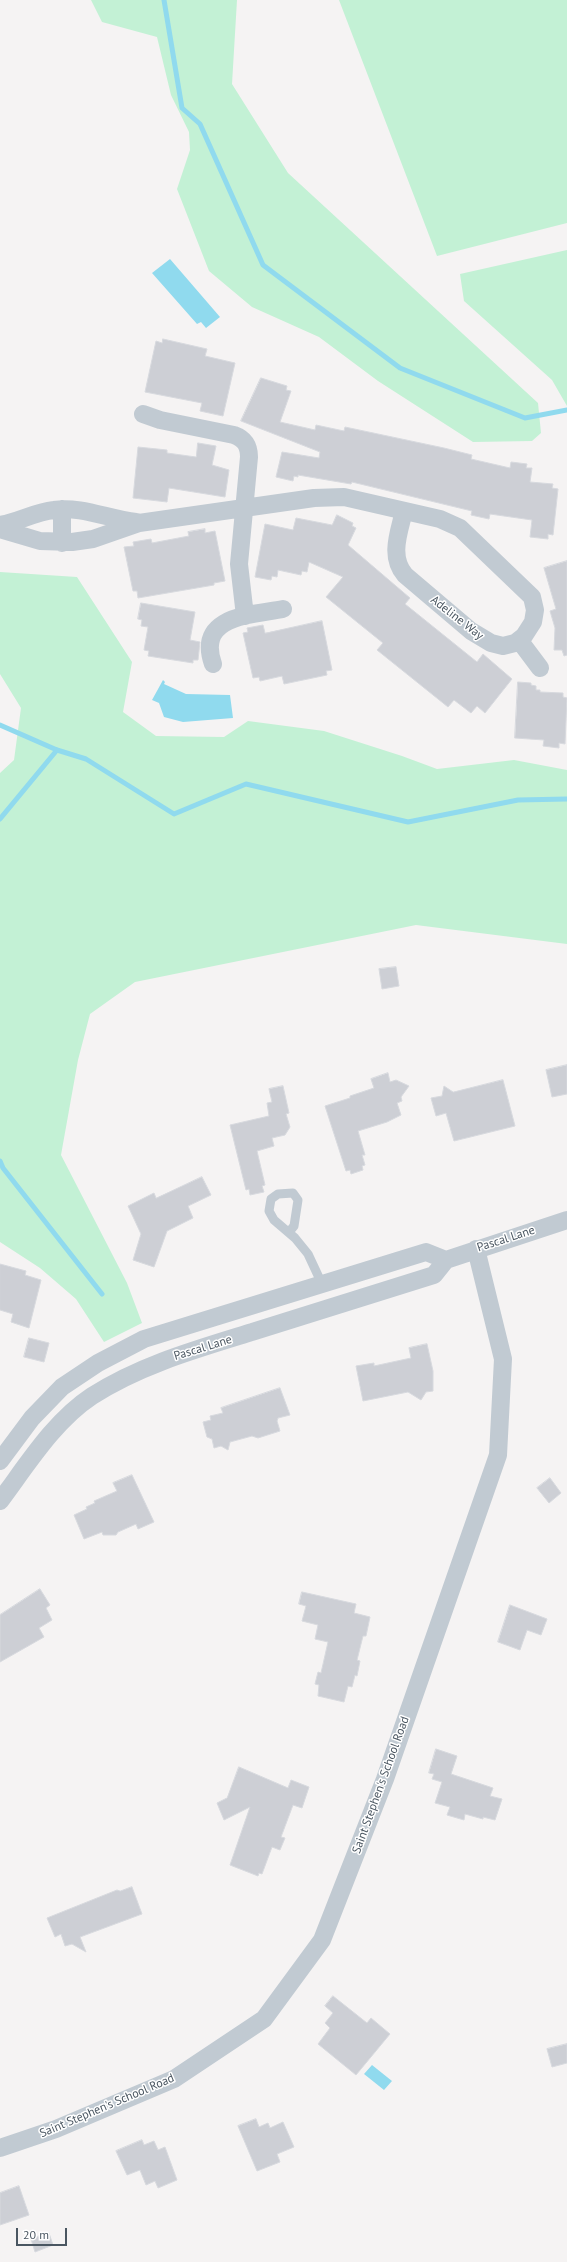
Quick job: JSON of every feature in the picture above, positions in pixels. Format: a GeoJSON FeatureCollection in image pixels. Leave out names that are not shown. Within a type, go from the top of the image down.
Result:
{"type":"FeatureCollection","features":[{"type":"Feature","properties":{"kind":"street"},"geometry":{"type":"LineString","coordinates":[[143,414],[234,435],[246,442],[250,457],[238,572],[245,616]]}},
{"type":"Feature","properties":{"kind":"street"},"geometry":{"type":"LineString","coordinates":[[0,529],[31,539],[62,543],[93,539],[139,523],[333,497],[447,521],[460,528],[528,592],[534,602],[535,615],[529,629],[519,640],[540,668]]}},
{"type":"Feature","properties":{"kind":"street"},"geometry":{"type":"LineString","coordinates":[[0,525],[40,512],[62,509],[89,512],[139,523]]}},
{"type":"Feature","properties":{"kind":"street"},"geometry":{"type":"LineString","coordinates":[[62,509],[62,543]]}},
{"type":"Feature","properties":{"kind":"street","name":"Adeline Way"},"geometry":{"type":"LineString","coordinates":[[404,511],[396,555],[399,568],[404,575],[471,631],[486,641],[503,646],[519,640]]}},
{"type":"Feature","properties":{"kind":"street"},"geometry":{"type":"LineString","coordinates":[[213,664],[210,647],[215,632],[224,622],[245,616],[283,609]]}},
{"type":"Feature","properties":{"kind":"street","name":"Pascal Lane"},"geometry":{"type":"LineString","coordinates":[[0,1501],[39,1449],[65,1420],[91,1397],[122,1380],[167,1359],[434,1275],[446,1260],[567,1220]]}},
{"type":"Feature","properties":{"kind":"street","name":"Saint Stephen's School Road"},"geometry":{"type":"LineString","coordinates":[[0,2148],[56,2129],[174,2079],[264,2019],[322,1940],[385,1779],[498,1455],[503,1359],[476,1249]]}},
{"type":"Feature","properties":{"kind":"street"},"geometry":{"type":"LineString","coordinates":[[0,1461],[32,1418],[62,1387],[98,1363],[144,1339],[426,1252],[446,1260]]}},
{"type":"Feature","properties":{"kind":"lane"},"geometry":{"type":"LineString","coordinates":[[289,1232],[308,1254],[322,1284]]}},
{"type":"Feature","properties":{"kind":"green space"},"geometry":{"type":"Polygon","coordinates":[[[91,0],[237,0],[232,84],[288,173],[538,403],[541,433],[532,441],[473,442],[378,381],[319,337],[252,307],[209,271],[177,189],[190,150],[189,132],[171,95],[157,37],[102,22],[91,0]]]}},
{"type":"Feature","properties":{"kind":"green space"},"geometry":{"type":"Polygon","coordinates":[[[339,0],[567,0],[567,223],[437,256],[339,0]]]}},
{"type":"Feature","properties":{"kind":"green space"},"geometry":{"type":"Polygon","coordinates":[[[567,250],[567,406],[552,380],[464,301],[460,274],[567,250]]]}},
{"type":"Feature","properties":{"kind":"green space"},"geometry":{"type":"Polygon","coordinates":[[[0,572],[77,577],[132,662],[123,712],[156,736],[224,737],[248,721],[324,731],[437,769],[514,760],[567,770],[567,944],[416,925],[135,982],[90,1014],[78,1060],[61,1155],[127,1283],[142,1323],[104,1342],[76,1299],[40,1268],[0,1242],[0,773],[14,760],[21,708],[0,674],[0,572]]]}},
{"type":"Feature","properties":{"kind":"water"},"geometry":{"type":"Polygon","coordinates":[[[170,259],[220,317],[206,328],[201,322],[197,324],[152,273],[170,259]]]}},
{"type":"Feature","properties":{"kind":"water"},"geometry":{"type":"Polygon","coordinates":[[[163,680],[165,682],[164,684],[186,694],[230,695],[233,718],[183,722],[164,717],[159,703],[152,700],[163,680]]]}},
{"type":"Feature","properties":{"kind":"water"},"geometry":{"type":"Polygon","coordinates":[[[372,2065],[392,2081],[384,2090],[364,2074],[372,2065]]]}},
{"type":"Feature","properties":{"kind":"building"},"geometry":{"type":"Polygon","coordinates":[[[163,339],[207,349],[205,356],[235,363],[223,416],[200,411],[202,403],[145,392],[156,341],[162,343],[163,339]]]}},
{"type":"Feature","properties":{"kind":"building"},"geometry":{"type":"Polygon","coordinates":[[[261,378],[287,386],[286,390],[291,391],[280,422],[315,430],[316,425],[344,431],[345,427],[444,448],[472,455],[471,459],[510,468],[511,462],[527,464],[526,468],[532,468],[530,482],[553,484],[552,488],[558,489],[553,535],[548,534],[548,539],[530,537],[532,520],[490,514],[489,519],[471,515],[472,511],[352,482],[351,484],[298,475],[298,477],[294,476],[293,481],[276,477],[282,452],[319,458],[320,452],[241,421],[261,378]]]}},
{"type":"Feature","properties":{"kind":"building"},"geometry":{"type":"Polygon","coordinates":[[[198,443],[216,446],[212,465],[229,470],[225,497],[169,488],[167,502],[133,498],[138,447],[167,450],[167,453],[196,457],[198,443]]]}},
{"type":"Feature","properties":{"kind":"building"},"geometry":{"type":"Polygon","coordinates":[[[337,515],[353,523],[352,526],[356,528],[348,545],[410,598],[405,604],[477,662],[483,654],[512,679],[485,713],[477,706],[471,713],[454,700],[448,707],[377,650],[383,643],[326,597],[343,577],[309,562],[307,572],[302,571],[301,575],[278,570],[277,577],[272,576],[271,580],[255,577],[265,524],[293,530],[296,518],[332,525],[337,515]]]}},
{"type":"Feature","properties":{"kind":"building"},"geometry":{"type":"Polygon","coordinates":[[[205,529],[205,533],[215,531],[225,581],[214,583],[214,585],[138,598],[137,591],[133,591],[124,547],[134,546],[133,542],[151,539],[152,543],[189,536],[188,532],[205,529]]]}},
{"type":"Feature","properties":{"kind":"building"},"geometry":{"type":"Polygon","coordinates":[[[567,561],[567,655],[564,656],[562,650],[554,650],[555,628],[550,611],[556,609],[544,568],[567,561]]]}},
{"type":"Feature","properties":{"kind":"building"},"geometry":{"type":"Polygon","coordinates":[[[141,603],[195,612],[190,640],[200,642],[198,660],[193,660],[193,663],[148,656],[149,651],[144,650],[148,627],[141,626],[142,620],[138,619],[141,603]]]}},
{"type":"Feature","properties":{"kind":"building"},"geometry":{"type":"Polygon","coordinates":[[[322,621],[332,670],[326,671],[327,675],[284,684],[282,676],[260,681],[259,677],[253,678],[243,633],[248,632],[247,628],[263,625],[265,633],[322,621]]]}},
{"type":"Feature","properties":{"kind":"building"},"geometry":{"type":"Polygon","coordinates":[[[518,682],[531,683],[531,685],[536,686],[536,690],[540,690],[540,692],[563,693],[563,697],[567,698],[565,744],[559,743],[559,748],[543,746],[544,740],[515,738],[518,682]]]}},
{"type":"Feature","properties":{"kind":"building"},"geometry":{"type":"Polygon","coordinates":[[[396,967],[399,986],[382,989],[379,969],[396,967]]]}},
{"type":"Feature","properties":{"kind":"building"},"geometry":{"type":"Polygon","coordinates":[[[567,1065],[567,1094],[552,1097],[546,1070],[567,1065]]]}},
{"type":"Feature","properties":{"kind":"building"},"geometry":{"type":"Polygon","coordinates":[[[388,1073],[390,1082],[396,1080],[409,1086],[401,1097],[402,1101],[397,1103],[401,1115],[387,1122],[358,1131],[365,1155],[362,1155],[365,1165],[362,1166],[363,1170],[351,1174],[350,1170],[346,1171],[325,1106],[374,1088],[371,1079],[388,1073]]]}},
{"type":"Feature","properties":{"kind":"building"},"geometry":{"type":"Polygon","coordinates":[[[503,1080],[515,1126],[454,1141],[446,1113],[436,1116],[431,1098],[442,1096],[444,1086],[453,1092],[503,1080]]]}},
{"type":"Feature","properties":{"kind":"building"},"geometry":{"type":"Polygon","coordinates":[[[283,1086],[289,1113],[286,1114],[290,1127],[285,1135],[272,1138],[274,1146],[257,1151],[265,1185],[262,1186],[264,1192],[250,1195],[249,1189],[246,1190],[230,1125],[269,1116],[267,1103],[272,1102],[269,1089],[283,1086]]]}},
{"type":"Feature","properties":{"kind":"building"},"geometry":{"type":"Polygon","coordinates":[[[202,1177],[211,1195],[188,1206],[193,1218],[167,1231],[154,1267],[133,1260],[141,1234],[128,1206],[154,1193],[156,1198],[202,1177]]]}},
{"type":"Feature","properties":{"kind":"building"},"geometry":{"type":"Polygon","coordinates":[[[0,1264],[26,1271],[25,1275],[41,1280],[29,1328],[11,1322],[13,1314],[0,1310],[0,1264]]]}},
{"type":"Feature","properties":{"kind":"building"},"geometry":{"type":"Polygon","coordinates":[[[29,1338],[49,1343],[44,1362],[24,1357],[29,1338]]]}},
{"type":"Feature","properties":{"kind":"building"},"geometry":{"type":"Polygon","coordinates":[[[427,1344],[433,1371],[433,1391],[426,1392],[421,1400],[408,1392],[363,1401],[356,1366],[374,1363],[374,1366],[411,1358],[409,1348],[427,1344]]]}},
{"type":"Feature","properties":{"kind":"building"},"geometry":{"type":"Polygon","coordinates":[[[280,1388],[290,1415],[278,1418],[277,1421],[280,1431],[258,1438],[252,1436],[230,1442],[228,1450],[221,1446],[214,1448],[212,1439],[207,1437],[203,1422],[211,1420],[210,1416],[223,1413],[221,1408],[280,1388]]]}},
{"type":"Feature","properties":{"kind":"building"},"geometry":{"type":"Polygon","coordinates":[[[132,1475],[154,1522],[138,1529],[136,1524],[118,1532],[116,1535],[103,1535],[102,1532],[84,1539],[74,1515],[87,1509],[86,1507],[95,1503],[94,1501],[117,1491],[113,1483],[132,1475]]]}},
{"type":"Feature","properties":{"kind":"building"},"geometry":{"type":"Polygon","coordinates":[[[550,1478],[561,1493],[549,1503],[537,1488],[550,1478]]]}},
{"type":"Feature","properties":{"kind":"building"},"geometry":{"type":"Polygon","coordinates":[[[40,1589],[50,1605],[46,1608],[52,1620],[39,1628],[44,1637],[0,1662],[0,1615],[40,1589]]]}},
{"type":"Feature","properties":{"kind":"building"},"geometry":{"type":"Polygon","coordinates":[[[302,1592],[356,1604],[354,1613],[370,1617],[366,1636],[363,1636],[357,1660],[360,1661],[357,1676],[355,1675],[352,1687],[348,1686],[344,1702],[318,1696],[319,1685],[315,1684],[318,1672],[321,1673],[328,1642],[315,1639],[318,1625],[302,1621],[306,1606],[299,1604],[302,1592]]]}},
{"type":"Feature","properties":{"kind":"building"},"geometry":{"type":"Polygon","coordinates":[[[510,1605],[547,1619],[541,1635],[527,1630],[520,1650],[498,1642],[510,1605]]]}},
{"type":"Feature","properties":{"kind":"building"},"geometry":{"type":"Polygon","coordinates":[[[436,1749],[457,1756],[451,1774],[493,1788],[490,1796],[502,1799],[495,1820],[483,1817],[483,1819],[465,1814],[464,1820],[447,1815],[450,1807],[435,1803],[442,1782],[432,1779],[434,1774],[429,1773],[436,1749]]]}},
{"type":"Feature","properties":{"kind":"building"},"geometry":{"type":"Polygon","coordinates":[[[239,1767],[288,1788],[291,1780],[309,1787],[302,1808],[293,1805],[281,1837],[285,1838],[280,1850],[272,1847],[262,1874],[259,1873],[258,1876],[230,1865],[250,1807],[224,1820],[217,1803],[227,1798],[239,1767]]]}},
{"type":"Feature","properties":{"kind":"building"},"geometry":{"type":"Polygon","coordinates":[[[132,1887],[142,1914],[80,1937],[86,1952],[72,1944],[65,1946],[61,1934],[55,1937],[47,1918],[117,1890],[120,1891],[132,1887]]]}},
{"type":"Feature","properties":{"kind":"building"},"geometry":{"type":"Polygon","coordinates":[[[333,1996],[367,2023],[371,2018],[390,2034],[356,2075],[318,2044],[330,2028],[325,2023],[333,2013],[325,2006],[333,1996]]]}},
{"type":"Feature","properties":{"kind":"building"},"geometry":{"type":"Polygon","coordinates":[[[567,2044],[567,2063],[552,2067],[547,2049],[567,2044]]]}},
{"type":"Feature","properties":{"kind":"building"},"geometry":{"type":"Polygon","coordinates":[[[256,2119],[259,2127],[268,2123],[270,2128],[283,2122],[294,2147],[277,2154],[280,2162],[257,2171],[238,2126],[256,2119]]]}},
{"type":"Feature","properties":{"kind":"building"},"geometry":{"type":"Polygon","coordinates":[[[142,2140],[144,2145],[154,2141],[158,2150],[165,2147],[177,2180],[158,2188],[155,2181],[146,2185],[140,2170],[127,2175],[116,2151],[142,2140]]]}},
{"type":"Feature","properties":{"kind":"building"},"geometry":{"type":"Polygon","coordinates":[[[19,2186],[29,2215],[0,2225],[0,2193],[19,2186]]]}},
{"type":"Feature","properties":{"kind":"building"},"geometry":{"type":"Polygon","coordinates":[[[49,2233],[53,2245],[35,2252],[31,2239],[49,2233]]]}},
{"type":"Feature","properties":{"kind":"waterway"},"geometry":{"type":"LineString","coordinates":[[164,0],[182,108],[200,124],[263,265],[400,368],[525,418],[567,410]]}},
{"type":"Feature","properties":{"kind":"waterway"},"geometry":{"type":"LineString","coordinates":[[0,725],[57,750],[86,759],[174,814],[246,784],[408,822],[518,800],[567,799]]}},
{"type":"Feature","properties":{"kind":"waterway"},"geometry":{"type":"LineString","coordinates":[[0,819],[57,750]]}},
{"type":"Feature","properties":{"kind":"waterway"},"geometry":{"type":"LineString","coordinates":[[0,1161],[3,1168],[102,1294]]}}]}
